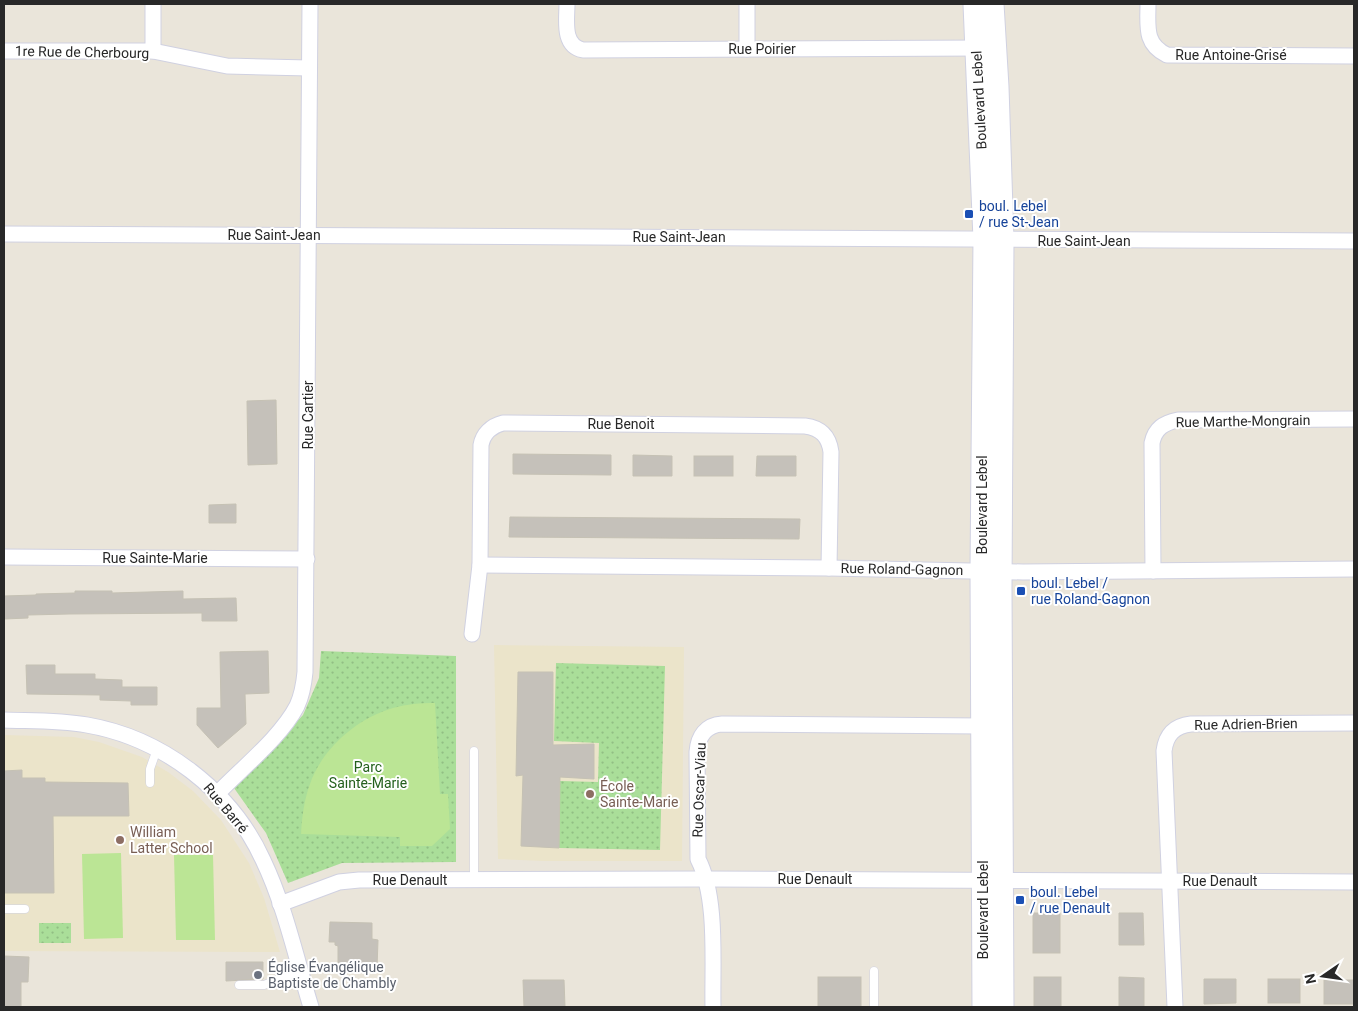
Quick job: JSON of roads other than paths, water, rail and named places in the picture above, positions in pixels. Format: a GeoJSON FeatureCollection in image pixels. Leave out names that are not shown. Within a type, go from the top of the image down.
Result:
{"type":"FeatureCollection","features":[{"type":"Feature","properties":{"kind":"street"},"geometry":{"type":"LineString","coordinates":[[153,4],[153,52]]}},
{"type":"Feature","properties":{"kind":"street","name":"Rue Cartier"},"geometry":{"type":"LineString","coordinates":[[217,794],[279,732],[298,704],[303,689],[307,559],[310,4]]}},
{"type":"Feature","properties":{"kind":"street","name":"Rue Poirier"},"geometry":{"type":"LineString","coordinates":[[567,4],[569,39],[572,45],[580,49],[986,48]]}},
{"type":"Feature","properties":{"kind":"street"},"geometry":{"type":"LineString","coordinates":[[747,4],[747,49]]}},
{"type":"Feature","properties":{"kind":"street","name":"Boulevard Lebel"},"geometry":{"type":"LineString","coordinates":[[974,4],[986,48]]}},
{"type":"Feature","properties":{"kind":"street","name":"Boulevard Lebel"},"geometry":{"type":"LineString","coordinates":[[983,1007],[993,880],[991,570],[993,240],[986,48],[993,4]]}},
{"type":"Feature","properties":{"kind":"street","name":"Rue Antoine-Grisé"},"geometry":{"type":"LineString","coordinates":[[1148,4],[1149,37],[1155,47],[1167,55],[1354,56]]}},
{"type":"Feature","properties":{"kind":"street","name":"1re Rue de Cherbourg"},"geometry":{"type":"LineString","coordinates":[[4,51],[153,52],[227,66],[310,68]]}},
{"type":"Feature","properties":{"kind":"street","name":"Rue Saint-Jean"},"geometry":{"type":"LineString","coordinates":[[4,234],[1354,242]]}},
{"type":"Feature","properties":{"kind":"street","name":"Rue Marthe-Mongrain"},"geometry":{"type":"LineString","coordinates":[[1153,571],[1152,443],[1153,437],[1164,424],[1178,420],[1354,419]]}},
{"type":"Feature","properties":{"kind":"street","name":"Rue Benoit"},"geometry":{"type":"LineString","coordinates":[[472,634],[480,565],[480,450],[482,440],[490,429],[498,424],[805,426],[818,430],[827,438],[831,452],[829,568]]}},
{"type":"Feature","properties":{"kind":"street","name":"Rue Sainte-Marie"},"geometry":{"type":"LineString","coordinates":[[4,556],[307,559]]}},
{"type":"Feature","properties":{"kind":"street","name":"Rue Roland-Gagnon"},"geometry":{"type":"LineString","coordinates":[[480,565],[1153,571],[1354,569]]}},
{"type":"Feature","properties":{"kind":"street","name":"Boulevard Lebel"},"geometry":{"type":"LineString","coordinates":[[991,570],[982,726],[1003,1007]]}},
{"type":"Feature","properties":{"kind":"street","name":"Rue Barré"},"geometry":{"type":"LineString","coordinates":[[4,720],[61,722],[93,726],[125,736],[157,749],[188,769],[217,794],[251,838],[266,866],[280,904],[311,1007]]}},
{"type":"Feature","properties":{"kind":"street","name":"Rue Adrien-Brien"},"geometry":{"type":"LineString","coordinates":[[1169,882],[1164,751],[1165,743],[1174,728],[1190,724],[1354,723]]}},
{"type":"Feature","properties":{"kind":"street","name":"Rue Oscar-Viau"},"geometry":{"type":"LineString","coordinates":[[713,1007],[711,901],[698,859],[697,752],[700,736],[711,727],[722,724],[982,726]]}},
{"type":"Feature","properties":{"kind":"street","name":"Rue Denault"},"geometry":{"type":"LineString","coordinates":[[280,904],[348,880],[705,879],[1354,882]]}},
{"type":"Feature","properties":{"kind":"street"},"geometry":{"type":"LineString","coordinates":[[1169,882],[1175,1007]]}},
{"type":"Feature","properties":{"kind":"lane"},"geometry":{"type":"LineString","coordinates":[[150,783],[150,769],[157,749]]}},
{"type":"Feature","properties":{"kind":"lane"},"geometry":{"type":"LineString","coordinates":[[474,751],[474,880]]}},
{"type":"Feature","properties":{"kind":"lane"},"geometry":{"type":"LineString","coordinates":[[4,909],[25,909]]}},
{"type":"Feature","properties":{"kind":"lane"},"geometry":{"type":"LineString","coordinates":[[239,985],[264,985],[300,971]]}},
{"type":"Feature","properties":{"kind":"lane"},"geometry":{"type":"LineString","coordinates":[[874,971],[874,1007]]}},
{"type":"Feature","properties":{"kind":"place","name":"boul. Lebel / rue St-Jean"},"geometry":{"type":"Point","coordinates":[969,214]}},
{"type":"Feature","properties":{"kind":"place","name":"boul. Lebel / rue Roland-Gagnon"},"geometry":{"type":"Point","coordinates":[1021,591]}},
{"type":"Feature","properties":{"kind":"place","name":"École Sainte-Marie"},"geometry":{"type":"Point","coordinates":[590,794]}},
{"type":"Feature","properties":{"kind":"place","name":"William Latter School"},"geometry":{"type":"Point","coordinates":[120,840]}},
{"type":"Feature","properties":{"kind":"place","name":"boul. Lebel / rue Denault"},"geometry":{"type":"Point","coordinates":[1020,900]}},
{"type":"Feature","properties":{"kind":"place","name":"Église Évangélique Baptiste de Chambly"},"geometry":{"type":"Point","coordinates":[258,975]}},
{"type":"Feature","properties":{"kind":"park label","name":"Parc Sainte-Marie"},"geometry":{"type":"Point","coordinates":[368,776]}}]}
